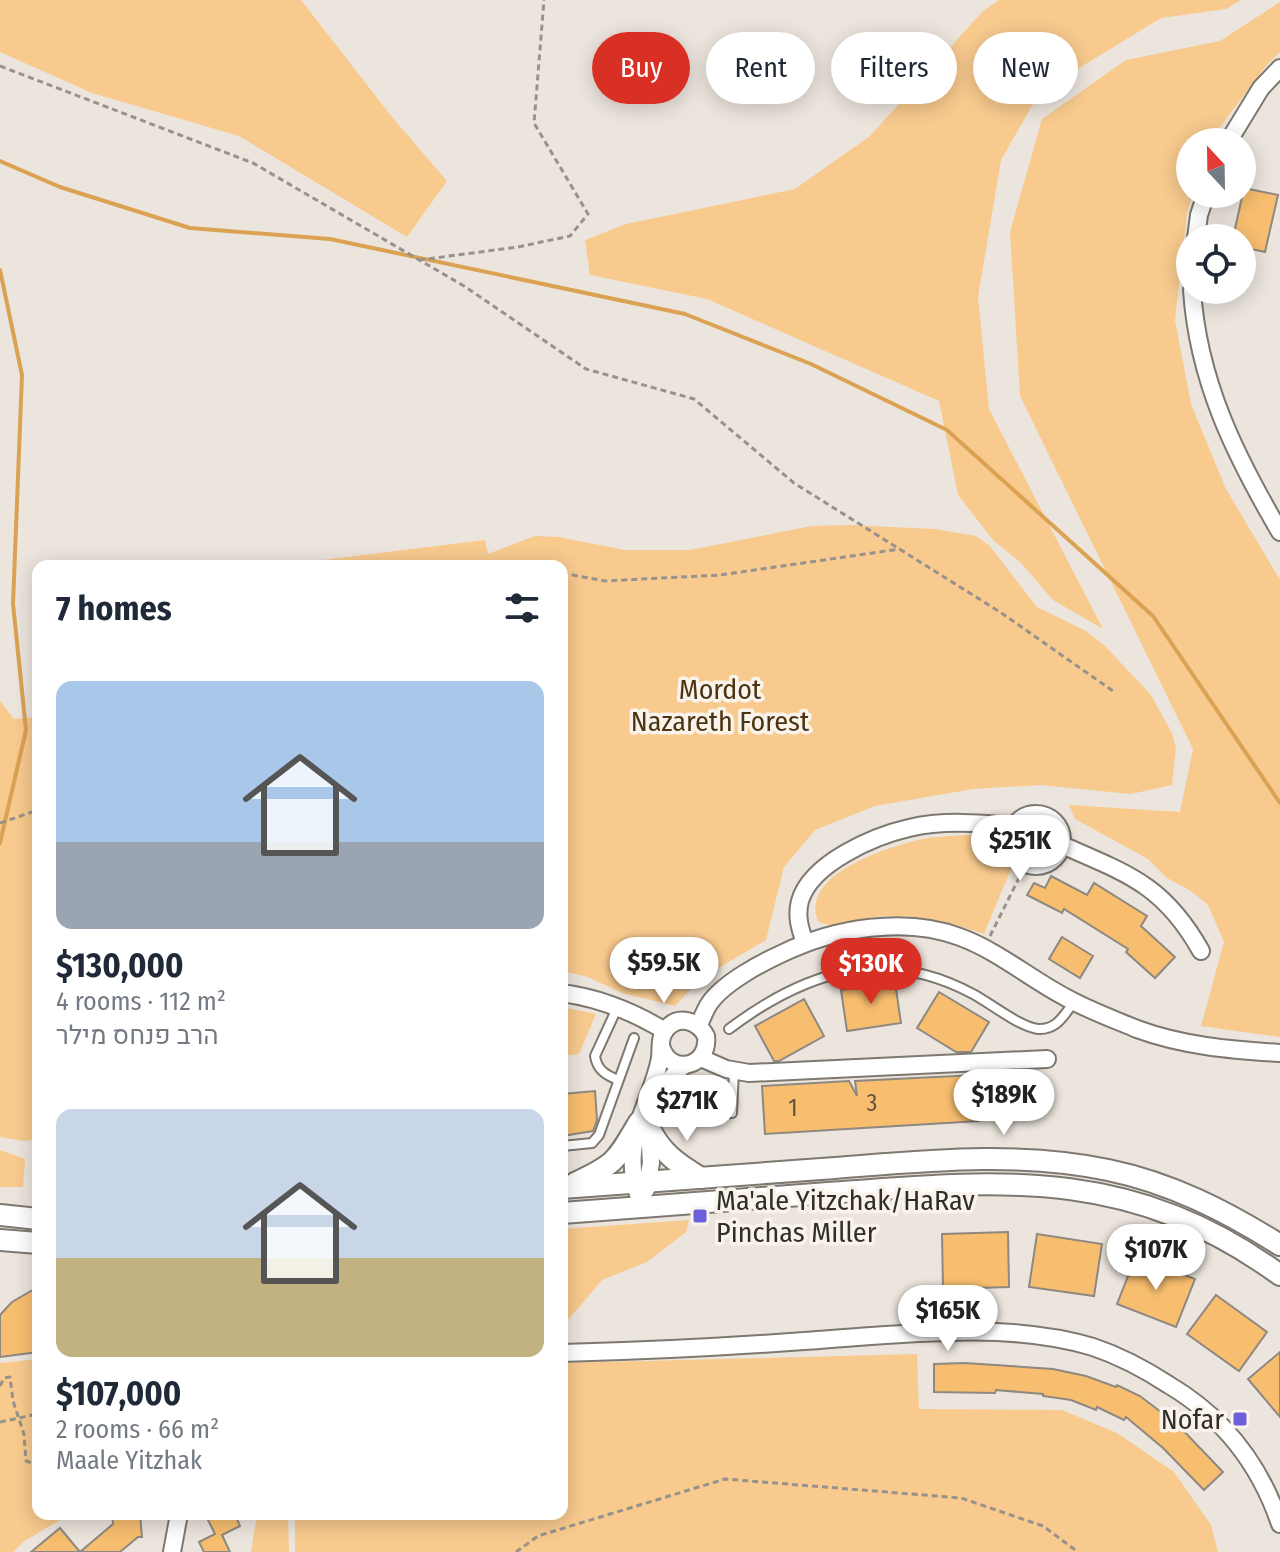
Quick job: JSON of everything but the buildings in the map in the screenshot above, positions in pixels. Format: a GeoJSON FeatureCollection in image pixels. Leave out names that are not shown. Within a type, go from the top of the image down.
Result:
{"type":"FeatureCollection","features":[{"type":"Feature","properties":{"kind":"street"},"geometry":{"type":"LineString","coordinates":[[1237,128],[1261,88],[1280,68]]}},
{"type":"Feature","properties":{"kind":"street"},"geometry":{"type":"LineString","coordinates":[[1193,304],[1204,368],[1219,412],[1238,456],[1280,532]]}},
{"type":"Feature","properties":{"kind":"street"},"geometry":{"type":"LineString","coordinates":[[805,943],[798,924],[804,890],[833,861],[857,847],[911,827],[956,824],[1013,826],[1027,815],[1045,815],[1060,827],[1062,845],[1052,861],[1044,865],[1026,864],[1012,850],[1013,826]]}},
{"type":"Feature","properties":{"kind":"street"},"geometry":{"type":"LineString","coordinates":[[1062,845],[1138,879],[1155,891],[1181,917],[1201,951]]}},
{"type":"Feature","properties":{"kind":"street"},"geometry":{"type":"LineString","coordinates":[[698,1026],[710,1002],[767,960],[805,943],[864,929],[892,927],[957,935],[984,947],[1074,1002],[1141,1030],[1178,1041],[1230,1050],[1280,1053]]}},
{"type":"Feature","properties":{"kind":"street"},"geometry":{"type":"LineString","coordinates":[[568,994],[618,1006],[663,1038],[666,1057],[683,1066]]}},
{"type":"Feature","properties":{"kind":"street"},"geometry":{"type":"LineString","coordinates":[[642,1207],[641,1182],[632,1156],[651,1122],[659,1062],[663,1038],[673,1023],[681,1020],[698,1026],[706,1036],[707,1044],[701,1058],[683,1066],[658,1095],[652,1107],[651,1122],[662,1151],[701,1178]]}},
{"type":"Feature","properties":{"kind":"street"},"geometry":{"type":"LineString","coordinates":[[701,1058],[734,1071],[749,1073],[1047,1059]]}},
{"type":"Feature","properties":{"kind":"street"},"geometry":{"type":"LineString","coordinates":[[568,1186],[607,1168],[651,1122]]}},
{"type":"Feature","properties":{"kind":"street"},"geometry":{"type":"LineString","coordinates":[[568,1188],[983,1159],[1041,1160],[1079,1164],[1177,1190],[1228,1214],[1280,1245]]}},
{"type":"Feature","properties":{"kind":"street"},"geometry":{"type":"LineString","coordinates":[[568,1213],[935,1186],[1051,1186],[1104,1194],[1169,1213],[1217,1236],[1280,1275]]}},
{"type":"Feature","properties":{"kind":"street"},"geometry":{"type":"LineString","coordinates":[[0,1215],[32,1218]]}},
{"type":"Feature","properties":{"kind":"street"},"geometry":{"type":"LineString","coordinates":[[0,1240],[32,1243]]}},
{"type":"Feature","properties":{"kind":"street"},"geometry":{"type":"LineString","coordinates":[[568,1353],[668,1351],[978,1332],[1093,1347],[1138,1367],[1186,1395],[1231,1434],[1268,1492],[1280,1524]]}},
{"type":"Feature","properties":{"kind":"street"},"geometry":{"type":"LineString","coordinates":[[172,1552],[178,1520]]}},
{"type":"Feature","properties":{"kind":"lane"},"geometry":{"type":"LineString","coordinates":[[729,1029],[782,993],[855,970],[892,968],[936,977],[972,993],[1033,1029],[1056,1026],[1074,1002]]}},
{"type":"Feature","properties":{"kind":"lane"},"geometry":{"type":"LineString","coordinates":[[618,1006],[595,1056],[601,1071],[618,1080]]}},
{"type":"Feature","properties":{"kind":"lane"},"geometry":{"type":"LineString","coordinates":[[568,1145],[592,1143],[599,1135],[634,1038]]}},
{"type":"Feature","properties":{"kind":"lane"},"geometry":{"type":"LineString","coordinates":[[651,1122],[732,1113],[734,1071]]}},
{"type":"Feature","properties":{"kind":"path"},"geometry":{"type":"LineString","coordinates":[[419,260],[518,247],[570,236],[588,214],[534,123],[544,0]]}},
{"type":"Feature","properties":{"kind":"path"},"geometry":{"type":"LineString","coordinates":[[0,66],[253,163],[464,286],[586,369],[694,399],[794,483],[1000,612],[1113,691]]}},
{"type":"Feature","properties":{"kind":"path"},"geometry":{"type":"LineString","coordinates":[[568,574],[605,581],[720,575],[901,549]]}},
{"type":"Feature","properties":{"kind":"path"},"geometry":{"type":"LineString","coordinates":[[0,823],[32,812]]}},
{"type":"Feature","properties":{"kind":"path"},"geometry":{"type":"LineString","coordinates":[[984,947],[1026,864]]}},
{"type":"Feature","properties":{"kind":"path"},"geometry":{"type":"LineString","coordinates":[[0,1386],[4,1378],[10,1377],[26,1461],[32,1463]]}},
{"type":"Feature","properties":{"kind":"path"},"geometry":{"type":"LineString","coordinates":[[0,1422],[32,1415]]}},
{"type":"Feature","properties":{"kind":"path"},"geometry":{"type":"LineString","coordinates":[[516,1552],[538,1536],[725,1479],[961,1498],[1043,1526],[1078,1552]]}},
{"type":"Feature","properties":{"kind":"green space"},"geometry":{"type":"Polygon","coordinates":[[[0,0],[301,0],[392,117],[447,181],[407,237],[239,136],[92,93],[0,52],[0,0]]]}},
{"type":"Feature","properties":{"kind":"green space"},"geometry":{"type":"Polygon","coordinates":[[[999,0],[1241,0],[1226,9],[1161,18],[1078,69],[1078,32],[973,32],[973,104],[1033,104],[1001,160],[978,297],[989,409],[1103,629],[1053,600],[1021,563],[993,540],[958,495],[939,401],[707,299],[590,275],[585,240],[626,224],[795,189],[870,136],[899,104],[957,104],[957,40],[982,12],[999,0]]]}},
{"type":"Feature","properties":{"kind":"green space"},"geometry":{"type":"Polygon","coordinates":[[[1280,2],[1280,52],[1219,128],[1176,128],[1176,208],[1189,208],[1186,224],[1176,224],[1175,320],[1191,404],[1226,489],[1280,580],[1280,1037],[1201,1026],[1224,942],[1208,905],[1167,878],[1148,859],[1075,819],[1069,805],[1180,812],[1193,749],[1020,396],[1010,232],[1042,119],[1063,104],[1078,104],[1078,94],[1126,60],[1220,41],[1280,2]]]}},
{"type":"Feature","properties":{"kind":"green space","name":"Mordot Nazareth Forest"},"geometry":{"type":"Polygon","coordinates":[[[812,526],[935,529],[976,536],[989,545],[1037,607],[1086,631],[1104,645],[1151,695],[1172,733],[1176,748],[1172,785],[1131,794],[1040,785],[973,789],[875,806],[815,830],[784,867],[766,940],[701,978],[675,1006],[622,993],[588,977],[568,972],[568,560],[323,560],[485,540],[488,554],[535,536],[558,537],[625,550],[690,550],[812,526]]]}},
{"type":"Feature","properties":{"kind":"green space"},"geometry":{"type":"Polygon","coordinates":[[[0,701],[14,719],[32,718],[32,1140],[0,1137],[0,701]]]}},
{"type":"Feature","properties":{"kind":"green space"},"geometry":{"type":"Polygon","coordinates":[[[968,835],[988,843],[1011,869],[984,934],[916,917],[873,917],[838,925],[818,921],[816,905],[821,890],[849,866],[918,840],[968,835]]]}},
{"type":"Feature","properties":{"kind":"green space"},"geometry":{"type":"Polygon","coordinates":[[[568,1008],[596,1014],[579,1054],[568,1055],[568,1008]]]}},
{"type":"Feature","properties":{"kind":"green space"},"geometry":{"type":"Polygon","coordinates":[[[0,1150],[25,1159],[23,1187],[0,1187],[0,1150]]]}},
{"type":"Feature","properties":{"kind":"green space"},"geometry":{"type":"Polygon","coordinates":[[[689,1220],[686,1232],[647,1262],[602,1280],[568,1320],[568,1229],[689,1220]]]}},
{"type":"Feature","properties":{"kind":"green space"},"geometry":{"type":"Polygon","coordinates":[[[917,1354],[919,1409],[1062,1410],[1117,1433],[1174,1472],[1211,1525],[1218,1552],[295,1552],[295,1520],[568,1520],[568,1363],[917,1354]]]}},
{"type":"Feature","properties":{"kind":"green space"},"geometry":{"type":"Polygon","coordinates":[[[32,1360],[32,1520],[60,1520],[23,1542],[13,1552],[0,1552],[0,1363],[32,1360]]]}},
{"type":"Feature","properties":{"kind":"green space"},"geometry":{"type":"Polygon","coordinates":[[[256,1520],[288,1520],[289,1552],[251,1552],[256,1520]]]}},
{"type":"Feature","properties":{"kind":"waterway"},"geometry":{"type":"LineString","coordinates":[[0,161],[60,187],[190,228],[330,239],[685,314],[811,364],[947,430],[1153,616],[1280,803]]}},
{"type":"Feature","properties":{"kind":"waterway"},"geometry":{"type":"LineString","coordinates":[[0,270],[22,375],[13,604],[26,730],[0,843]]}},
{"type":"Feature","properties":{"kind":"place","name":"Ma'ale Yitzchak/HaRav Pinchas Miller"},"geometry":{"type":"Point","coordinates":[700,1216]}},
{"type":"Feature","properties":{"kind":"place","name":"Nofar"},"geometry":{"type":"Point","coordinates":[1240,1419]}}]}
